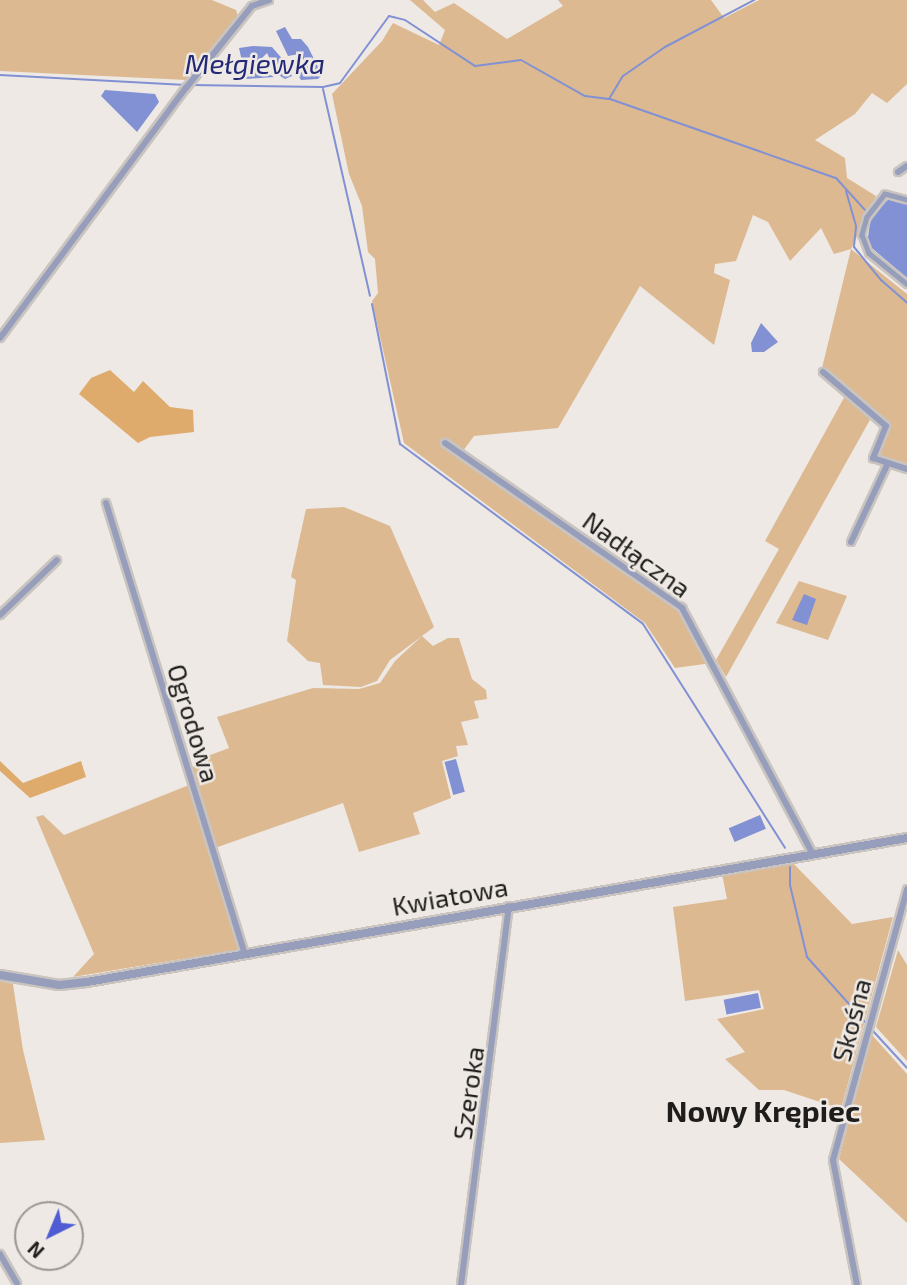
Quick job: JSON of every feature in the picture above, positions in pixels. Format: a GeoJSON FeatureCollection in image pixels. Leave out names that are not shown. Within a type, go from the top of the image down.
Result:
{"type":"FeatureCollection","features":[{"type":"Feature","properties":{"kind":"street"},"geometry":{"type":"LineString","coordinates":[[0,338],[188,85],[252,6],[269,0]]}},
{"type":"Feature","properties":{"kind":"street"},"geometry":{"type":"LineString","coordinates":[[898,172],[907,166]]}},
{"type":"Feature","properties":{"kind":"street"},"geometry":{"type":"LineString","coordinates":[[907,200],[885,194],[867,217],[862,235],[869,253],[907,284]]}},
{"type":"Feature","properties":{"kind":"street"},"geometry":{"type":"LineString","coordinates":[[823,372],[886,426],[873,458],[907,469]]}},
{"type":"Feature","properties":{"kind":"street","name":"Nadłączna"},"geometry":{"type":"LineString","coordinates":[[445,443],[682,608],[813,854]]}},
{"type":"Feature","properties":{"kind":"street"},"geometry":{"type":"LineString","coordinates":[[851,542],[888,463]]}},
{"type":"Feature","properties":{"kind":"street","name":"Ogrodowa"},"geometry":{"type":"LineString","coordinates":[[106,503],[245,954]]}},
{"type":"Feature","properties":{"kind":"street"},"geometry":{"type":"LineString","coordinates":[[0,615],[57,560]]}},
{"type":"Feature","properties":{"kind":"street","name":"Kwiatowa"},"geometry":{"type":"LineString","coordinates":[[0,975],[72,984],[907,838]]}},
{"type":"Feature","properties":{"kind":"street","name":"Skośna"},"geometry":{"type":"LineString","coordinates":[[857,1285],[833,1160],[907,889]]}},
{"type":"Feature","properties":{"kind":"street","name":"Szeroka"},"geometry":{"type":"LineString","coordinates":[[461,1285],[509,906]]}},
{"type":"Feature","properties":{"kind":"street"},"geometry":{"type":"LineString","coordinates":[[0,1254],[18,1283]]}},
{"type":"Feature","properties":{"kind":"shaded area"},"geometry":{"type":"Polygon","coordinates":[[[0,0],[212,0],[236,10],[238,16],[187,80],[0,71],[0,0]]]}},
{"type":"Feature","properties":{"kind":"shaded area"},"geometry":{"type":"Polygon","coordinates":[[[410,0],[423,0],[435,12],[454,3],[507,39],[563,6],[558,0],[711,0],[724,18],[759,0],[907,0],[907,84],[887,103],[872,93],[855,114],[815,140],[845,158],[847,178],[876,196],[851,249],[834,254],[821,228],[790,261],[768,222],[753,215],[736,261],[715,264],[714,273],[730,280],[714,345],[640,286],[558,428],[474,436],[460,455],[685,616],[712,663],[675,668],[645,623],[404,443],[372,301],[378,293],[375,259],[368,252],[362,206],[349,174],[332,94],[382,41],[393,23],[439,45],[445,30],[410,0]]]}},
{"type":"Feature","properties":{"kind":"shaded area"},"geometry":{"type":"Polygon","coordinates":[[[851,249],[907,294],[907,465],[876,456],[889,424],[822,368],[851,249]]]}},
{"type":"Feature","properties":{"kind":"shaded area"},"geometry":{"type":"Polygon","coordinates":[[[110,370],[134,392],[143,381],[170,407],[193,410],[194,432],[150,437],[138,443],[79,394],[91,378],[110,370]]]}},
{"type":"Feature","properties":{"kind":"shaded area"},"geometry":{"type":"Polygon","coordinates":[[[845,396],[871,418],[726,677],[716,660],[779,549],[765,541],[845,396]]]}},
{"type":"Feature","properties":{"kind":"shaded area"},"geometry":{"type":"Polygon","coordinates":[[[344,507],[390,526],[434,627],[390,660],[377,681],[361,687],[323,685],[320,663],[308,661],[287,641],[296,580],[291,577],[306,509],[344,507]]]}},
{"type":"Feature","properties":{"kind":"shaded area"},"geometry":{"type":"Polygon","coordinates":[[[799,581],[847,596],[828,640],[776,623],[799,581]]]}},
{"type":"Feature","properties":{"kind":"shaded area"},"geometry":{"type":"Polygon","coordinates":[[[422,636],[433,646],[448,638],[459,638],[472,679],[486,690],[487,699],[474,701],[479,718],[461,722],[468,745],[456,746],[458,756],[442,761],[451,798],[413,813],[420,834],[359,852],[343,803],[215,848],[191,771],[197,760],[229,748],[217,717],[313,688],[359,689],[380,683],[395,661],[422,636]]]}},
{"type":"Feature","properties":{"kind":"shaded area"},"geometry":{"type":"Polygon","coordinates":[[[0,761],[23,783],[81,761],[86,777],[30,798],[0,771],[0,761]]]}},
{"type":"Feature","properties":{"kind":"shaded area"},"geometry":{"type":"Polygon","coordinates":[[[189,785],[242,949],[73,977],[94,954],[36,817],[43,815],[64,835],[189,785]]]}},
{"type":"Feature","properties":{"kind":"shaded area"},"geometry":{"type":"Polygon","coordinates":[[[792,862],[852,924],[893,917],[841,1109],[784,1090],[759,1090],[725,1059],[745,1052],[717,1019],[764,1009],[759,990],[685,1001],[673,907],[727,899],[722,874],[792,862]]]}},
{"type":"Feature","properties":{"kind":"shaded area"},"geometry":{"type":"Polygon","coordinates":[[[898,950],[907,965],[907,1061],[876,1027],[898,950]]]}},
{"type":"Feature","properties":{"kind":"shaded area"},"geometry":{"type":"Polygon","coordinates":[[[0,981],[13,984],[23,1050],[45,1140],[0,1143],[0,981]]]}},
{"type":"Feature","properties":{"kind":"shaded area"},"geometry":{"type":"Polygon","coordinates":[[[872,1035],[907,1074],[907,1223],[839,1159],[872,1035]]]}},
{"type":"Feature","properties":{"kind":"water"},"geometry":{"type":"Polygon","coordinates":[[[285,27],[292,39],[301,39],[308,47],[322,75],[318,79],[301,80],[293,66],[305,61],[299,54],[288,56],[276,31],[285,27]]]}},
{"type":"Feature","properties":{"kind":"water"},"geometry":{"type":"Polygon","coordinates":[[[272,47],[285,62],[279,64],[282,70],[288,66],[292,76],[285,79],[277,74],[267,53],[262,58],[265,72],[274,77],[246,79],[239,48],[272,47]]]}},
{"type":"Feature","properties":{"kind":"water"},"geometry":{"type":"Polygon","coordinates":[[[105,90],[155,94],[159,102],[137,132],[101,96],[105,90]]]}},
{"type":"Feature","properties":{"kind":"water"},"geometry":{"type":"Polygon","coordinates":[[[891,197],[907,203],[907,278],[867,244],[871,216],[891,197]]]}},
{"type":"Feature","properties":{"kind":"water"},"geometry":{"type":"Polygon","coordinates":[[[761,323],[778,342],[764,352],[752,352],[751,343],[761,323]]]}},
{"type":"Feature","properties":{"kind":"water"},"geometry":{"type":"Polygon","coordinates":[[[804,594],[816,599],[807,625],[792,620],[804,594]]]}},
{"type":"Feature","properties":{"kind":"water"},"geometry":{"type":"Polygon","coordinates":[[[456,759],[465,792],[453,795],[444,762],[456,759]]]}},
{"type":"Feature","properties":{"kind":"water"},"geometry":{"type":"Polygon","coordinates":[[[760,815],[766,829],[735,842],[729,828],[760,815]]]}},
{"type":"Feature","properties":{"kind":"water"},"geometry":{"type":"Polygon","coordinates":[[[758,993],[761,1008],[727,1014],[724,1000],[758,993]]]}},
{"type":"Feature","properties":{"kind":"waterway","name":"Mełgiewka"},"geometry":{"type":"LineString","coordinates":[[191,85],[323,87],[340,83],[389,16],[405,20],[475,66],[521,60],[585,96],[609,99],[623,76],[665,47],[754,0]]}},
{"type":"Feature","properties":{"kind":"waterway","name":"Mełgiewka"},"geometry":{"type":"LineString","coordinates":[[0,75],[186,85]]}},
{"type":"Feature","properties":{"kind":"waterway"},"geometry":{"type":"LineString","coordinates":[[323,89],[370,296]]}},
{"type":"Feature","properties":{"kind":"waterway"},"geometry":{"type":"LineString","coordinates":[[610,99],[836,178],[865,210]]}},
{"type":"Feature","properties":{"kind":"waterway"},"geometry":{"type":"LineString","coordinates":[[846,191],[856,227],[854,247],[881,280],[907,303]]}},
{"type":"Feature","properties":{"kind":"waterway"},"geometry":{"type":"LineString","coordinates":[[372,304],[400,444],[643,624],[785,848]]}},
{"type":"Feature","properties":{"kind":"waterway"},"geometry":{"type":"LineString","coordinates":[[790,867],[790,885],[807,957],[866,1023]]}},
{"type":"Feature","properties":{"kind":"waterway"},"geometry":{"type":"LineString","coordinates":[[873,1031],[907,1068]]}},
{"type":"Feature","properties":{"kind":"district","name":"Nowy Krępiec"},"geometry":{"type":"Point","coordinates":[763,1110]}}]}
